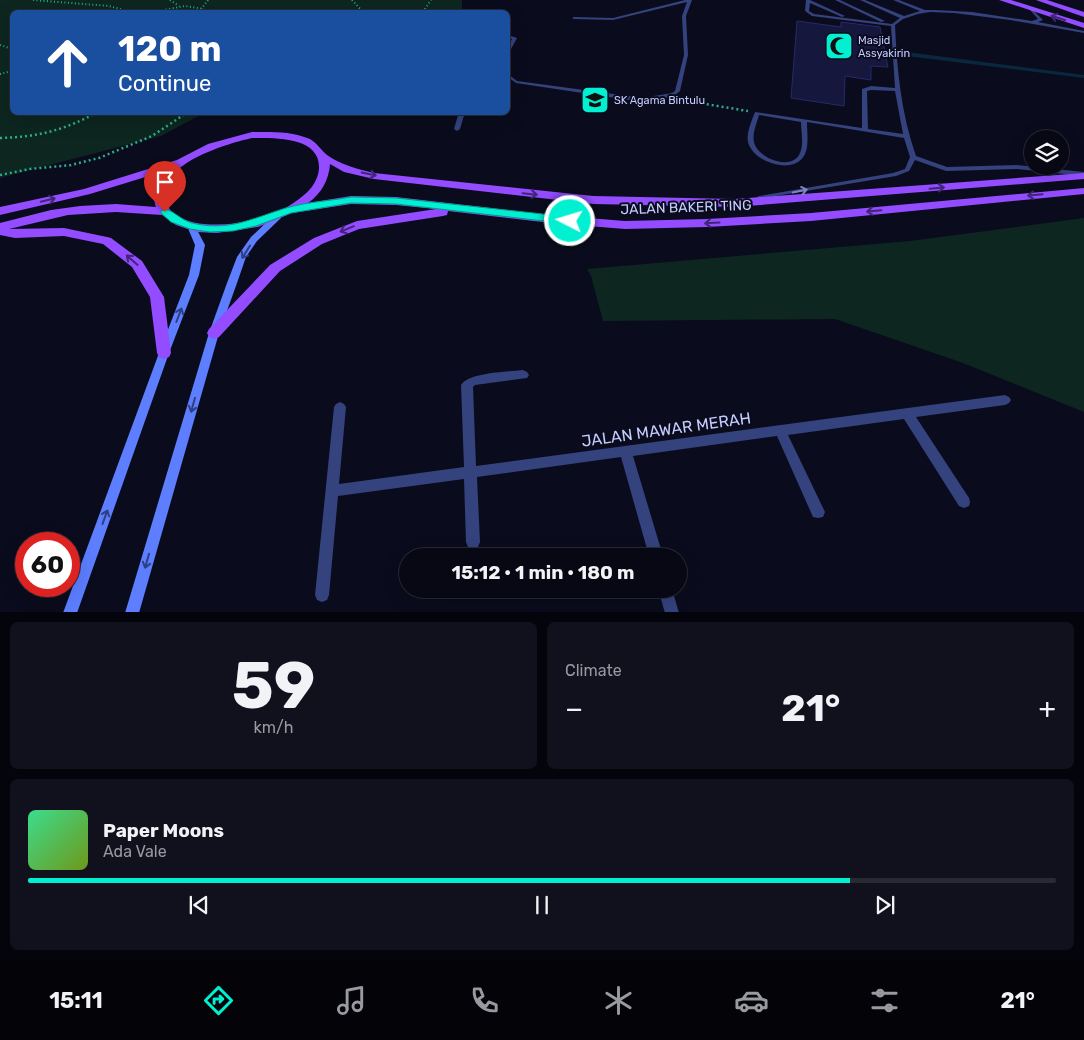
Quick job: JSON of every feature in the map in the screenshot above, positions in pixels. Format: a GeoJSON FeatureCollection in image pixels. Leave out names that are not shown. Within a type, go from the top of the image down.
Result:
{"type":"FeatureCollection","features":[{"type":"Feature","properties":{"kind":"main road"},"geometry":{"type":"LineString","coordinates":[[1003,0],[1084,26]]}},
{"type":"Feature","properties":{"kind":"main road"},"geometry":{"type":"LineString","coordinates":[[1040,0],[1084,14]]}},
{"type":"Feature","properties":{"kind":"main road","name":"JALAN BAKERI TING"},"geometry":{"type":"LineString","coordinates":[[181,162],[202,150],[226,140],[252,135],[276,134],[298,138],[314,146],[324,157],[348,170],[374,176],[502,192],[593,200],[735,203],[1084,175]]}},
{"type":"Feature","properties":{"kind":"main road"},"geometry":{"type":"LineString","coordinates":[[132,612],[214,333],[242,257],[254,239],[284,213],[308,197],[320,184],[325,170],[324,157]]}},
{"type":"Feature","properties":{"kind":"main road"},"geometry":{"type":"LineString","coordinates":[[0,211],[86,192],[181,162]]}},
{"type":"Feature","properties":{"kind":"main road"},"geometry":{"type":"LineString","coordinates":[[181,162],[168,174],[161,187],[159,200],[165,212],[175,220],[190,226],[210,229],[233,228],[256,223],[284,213]]}},
{"type":"Feature","properties":{"kind":"main road","name":"JALAN BAKERI TING"},"geometry":{"type":"LineString","coordinates":[[284,213],[351,200],[396,201],[624,225],[707,223],[812,217],[1084,191]]}},
{"type":"Feature","properties":{"kind":"main road"},"geometry":{"type":"LineString","coordinates":[[0,227],[68,211],[92,208],[129,208],[165,212]]}},
{"type":"Feature","properties":{"kind":"main road"},"geometry":{"type":"LineString","coordinates":[[214,333],[275,268],[318,241],[357,225],[464,209]]}},
{"type":"Feature","properties":{"kind":"main road"},"geometry":{"type":"LineString","coordinates":[[70,612],[194,275],[200,245],[190,226]]}},
{"type":"Feature","properties":{"kind":"main road"},"geometry":{"type":"LineString","coordinates":[[0,231],[15,234],[64,232],[107,241],[137,264],[157,297],[164,353]]}},
{"type":"Feature","properties":{"kind":"street"},"geometry":{"type":"LineString","coordinates":[[473,542],[467,385],[472,381],[523,375]]}},
{"type":"Feature","properties":{"kind":"street","name":"JALAN MAWAR MERAH"},"geometry":{"type":"LineString","coordinates":[[332,491],[1005,400]]}},
{"type":"Feature","properties":{"kind":"street"},"geometry":{"type":"LineString","coordinates":[[322,594],[340,407]]}},
{"type":"Feature","properties":{"kind":"street"},"geometry":{"type":"LineString","coordinates":[[907,413],[964,502]]}},
{"type":"Feature","properties":{"kind":"street"},"geometry":{"type":"LineString","coordinates":[[780,430],[818,512]]}},
{"type":"Feature","properties":{"kind":"street"},"geometry":{"type":"LineString","coordinates":[[625,451],[654,548]]}},
{"type":"Feature","properties":{"kind":"street"},"geometry":{"type":"LineString","coordinates":[[668,598],[672,612]]}},
{"type":"Feature","properties":{"kind":"lane"},"geometry":{"type":"LineString","coordinates":[[574,18],[613,19],[690,0]]}},
{"type":"Feature","properties":{"kind":"lane"},"geometry":{"type":"LineString","coordinates":[[510,77],[516,82],[636,99],[667,97],[677,91],[686,55],[684,16],[690,0]]}},
{"type":"Feature","properties":{"kind":"lane"},"geometry":{"type":"LineString","coordinates":[[857,21],[808,0],[807,11],[813,16],[857,21],[894,24],[902,17],[934,10],[1084,32]]}},
{"type":"Feature","properties":{"kind":"lane"},"geometry":{"type":"LineString","coordinates":[[837,0],[894,24]]}},
{"type":"Feature","properties":{"kind":"lane"},"geometry":{"type":"LineString","coordinates":[[862,0],[902,17]]}},
{"type":"Feature","properties":{"kind":"lane"},"geometry":{"type":"LineString","coordinates":[[895,0],[925,12]]}},
{"type":"Feature","properties":{"kind":"lane"},"geometry":{"type":"LineString","coordinates":[[1031,23],[1041,20],[1032,10]]}},
{"type":"Feature","properties":{"kind":"lane"},"geometry":{"type":"LineString","coordinates":[[735,203],[894,175],[907,170],[913,157],[905,136],[896,90],[894,24]]}},
{"type":"Feature","properties":{"kind":"lane"},"geometry":{"type":"LineString","coordinates":[[510,37],[515,38],[510,47]]}},
{"type":"Feature","properties":{"kind":"lane"},"geometry":{"type":"LineString","coordinates":[[866,130],[864,90],[871,88],[896,90]]}},
{"type":"Feature","properties":{"kind":"lane"},"geometry":{"type":"LineString","coordinates":[[804,121],[803,154],[799,159],[791,162],[772,162],[763,159],[751,145],[758,113],[905,136]]}},
{"type":"Feature","properties":{"kind":"lane"},"geometry":{"type":"LineString","coordinates":[[457,129],[461,115]]}},
{"type":"Feature","properties":{"kind":"lane"},"geometry":{"type":"LineString","coordinates":[[913,157],[946,169],[1017,167],[1084,175]]}},
{"type":"Feature","properties":{"kind":"path"},"geometry":{"type":"LineString","coordinates":[[33,0],[109,6],[124,10]]}},
{"type":"Feature","properties":{"kind":"path"},"geometry":{"type":"LineString","coordinates":[[170,0],[179,6]]}},
{"type":"Feature","properties":{"kind":"path"},"geometry":{"type":"LineString","coordinates":[[202,10],[208,0]]}},
{"type":"Feature","properties":{"kind":"path"},"geometry":{"type":"LineString","coordinates":[[352,0],[361,10]]}},
{"type":"Feature","properties":{"kind":"path"},"geometry":{"type":"LineString","coordinates":[[161,10],[179,6],[204,8]]}},
{"type":"Feature","properties":{"kind":"path"},"geometry":{"type":"LineString","coordinates":[[667,97],[758,113]]}},
{"type":"Feature","properties":{"kind":"path"},"geometry":{"type":"LineString","coordinates":[[0,138],[55,133],[92,115]]}},
{"type":"Feature","properties":{"kind":"path"},"geometry":{"type":"LineString","coordinates":[[0,175],[30,169],[71,165],[99,158],[152,136],[184,115]]}},
{"type":"Feature","properties":{"kind":"green space"},"geometry":{"type":"Polygon","coordinates":[[[0,0],[462,0],[462,10],[10,10],[10,115],[200,115],[161,136],[0,178],[0,0]]]}},
{"type":"Feature","properties":{"kind":"green space"},"geometry":{"type":"Polygon","coordinates":[[[1084,218],[1084,412],[963,363],[835,319],[603,321],[591,276],[587,269],[910,241],[1084,218]]]}},
{"type":"Feature","properties":{"kind":"water"},"geometry":{"type":"Polygon","coordinates":[[[899,51],[1084,75],[1084,78],[898,55],[899,51]]]}},
{"type":"Feature","properties":{"kind":"building","name":"Masjid Assyakirin"},"geometry":{"type":"Polygon","coordinates":[[[797,21],[841,27],[841,22],[880,27],[888,67],[871,66],[871,80],[845,76],[844,106],[791,98],[797,21]]]}},
{"type":"Feature","properties":{"kind":"place","name":"Masjid Assyakirin"},"geometry":{"type":"Point","coordinates":[839,46]}},
{"type":"Feature","properties":{"kind":"place","name":"SK Agama Bintulu"},"geometry":{"type":"Point","coordinates":[595,100]}},
{"type":"Feature","properties":{"kind":"route"},"geometry":{"type":"LineString","coordinates":[[165,212],[175,220],[190,226],[210,229],[233,228],[278,216],[289,210],[321,204],[351,200],[396,201],[570,221]]}}]}
